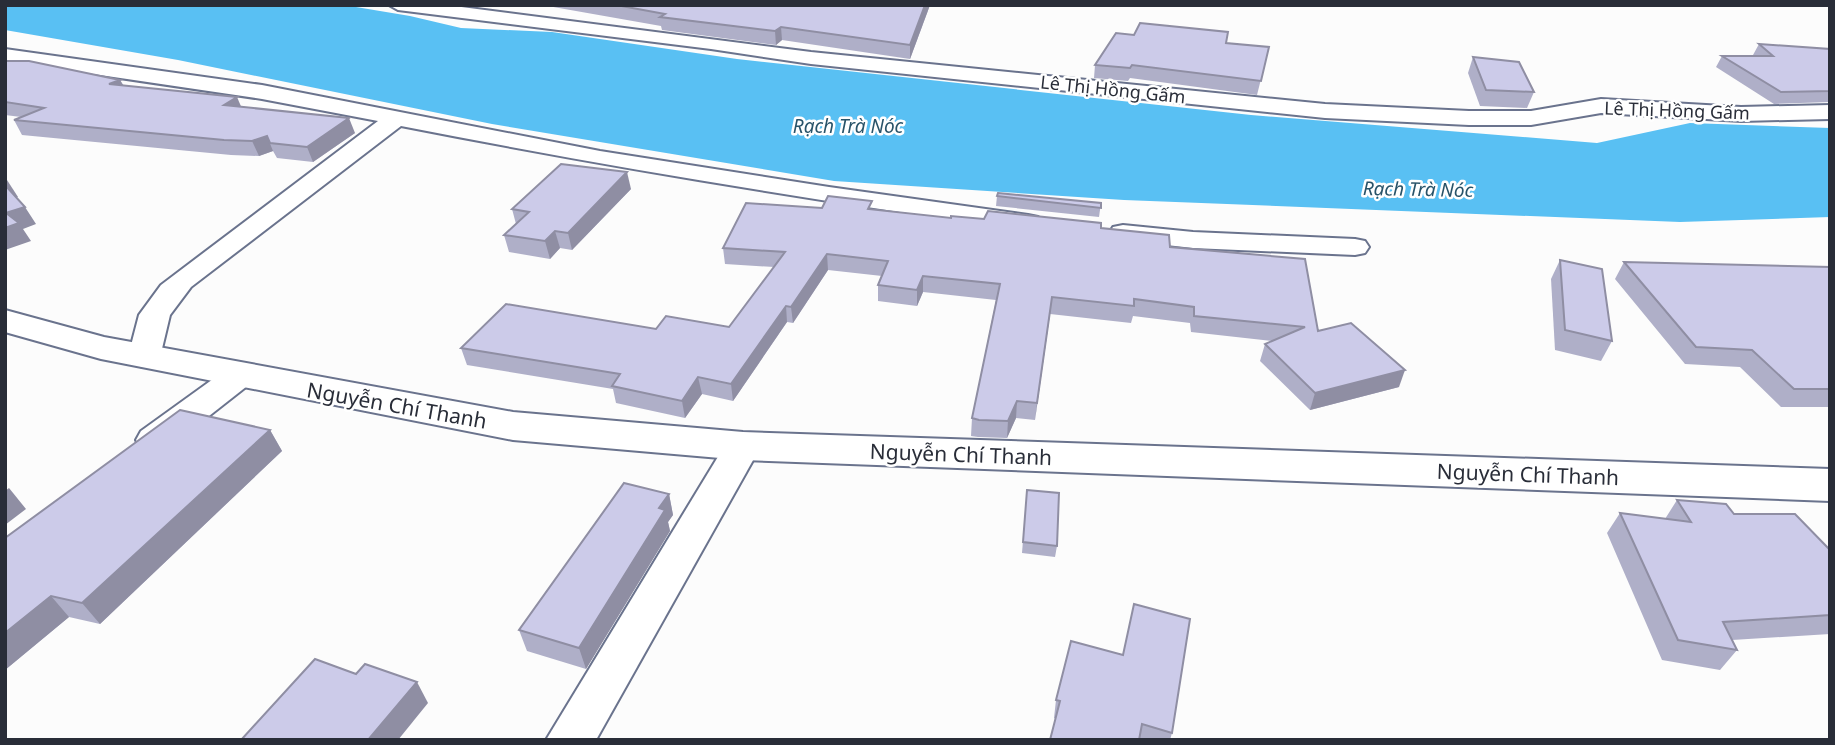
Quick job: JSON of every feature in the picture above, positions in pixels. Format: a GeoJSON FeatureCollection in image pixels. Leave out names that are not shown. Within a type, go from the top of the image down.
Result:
{"type":"FeatureCollection","features":[{"type":"Feature","properties":{"kind":"main road","name":"Nguyễn Chí Thanh"},"geometry":{"type":"LineString","coordinates":[[5,321],[100,348],[513,426],[743,446],[1830,485]]}},
{"type":"Feature","properties":{"kind":"street","name":"Lê Thị Hồng Gấm"},"geometry":{"type":"LineString","coordinates":[[398,5],[712,43],[811,58],[1325,111],[1469,118],[1531,118],[1601,106],[1741,114],[1830,112]]}},
{"type":"Feature","properties":{"kind":"street"},"geometry":{"type":"LineString","coordinates":[[5,55],[185,79],[398,117],[600,158],[829,195],[1058,226]]}},
{"type":"Feature","properties":{"kind":"street"},"geometry":{"type":"LineString","coordinates":[[144,357],[152,318],[160,301],[181,281],[398,117]]}},
{"type":"Feature","properties":{"kind":"street"},"geometry":{"type":"LineString","coordinates":[[1100,231],[1193,240],[1355,247]]}},
{"type":"Feature","properties":{"kind":"street"},"geometry":{"type":"LineString","coordinates":[[130,458],[239,376]]}},
{"type":"Feature","properties":{"kind":"street"},"geometry":{"type":"LineString","coordinates":[[570,740],[743,446]]}},
{"type":"Feature","properties":{"kind":"water","name":"Rạch Trà Nóc"},"geometry":{"type":"Polygon","coordinates":[[[5,5],[344,5],[461,28],[552,32],[737,59],[1251,115],[1597,143],[1690,123],[1830,128],[1830,217],[1680,222],[1124,200],[834,181],[492,124],[178,60],[5,30],[5,5]]]}},
{"type":"Feature","properties":{"kind":"building"},"geometry":{"type":"Polygon","coordinates":[[[616,5],[925,5],[910,45],[781,27],[775,31],[660,17],[665,14],[616,5]]]}},
{"type":"Feature","properties":{"kind":"building"},"geometry":{"type":"Polygon","coordinates":[[[1140,23],[1228,32],[1226,43],[1269,47],[1261,81],[1132,65],[1130,68],[1095,65],[1116,33],[1134,35],[1140,23]]]}},
{"type":"Feature","properties":{"kind":"building"},"geometry":{"type":"Polygon","coordinates":[[[1759,44],[1830,49],[1830,91],[1781,92],[1722,56],[1773,56],[1759,44]]]}},
{"type":"Feature","properties":{"kind":"building"},"geometry":{"type":"Polygon","coordinates":[[[1473,57],[1519,62],[1534,92],[1486,90],[1473,57]]]}},
{"type":"Feature","properties":{"kind":"building"},"geometry":{"type":"Polygon","coordinates":[[[5,61],[29,61],[120,80],[109,84],[237,97],[224,105],[349,118],[307,147],[270,143],[267,136],[252,141],[224,140],[14,120],[44,108],[5,102],[5,61]]]}},
{"type":"Feature","properties":{"kind":"building"},"geometry":{"type":"Polygon","coordinates":[[[561,164],[627,172],[568,233],[555,231],[545,241],[504,235],[529,212],[512,209],[561,164]]]}},
{"type":"Feature","properties":{"kind":"building"},"geometry":{"type":"Polygon","coordinates":[[[5,185],[25,207],[6,213],[19,223],[5,228],[5,185]]]}},
{"type":"Feature","properties":{"kind":"building"},"geometry":{"type":"Polygon","coordinates":[[[998,193],[1101,203],[1101,208],[997,196],[998,193]]]}},
{"type":"Feature","properties":{"kind":"building"},"geometry":{"type":"Polygon","coordinates":[[[828,196],[872,201],[868,209],[951,218],[984,219],[988,211],[1101,223],[1101,228],[1169,235],[1170,247],[1305,259],[1318,331],[1351,323],[1405,370],[1315,393],[1265,344],[1305,327],[1194,316],[1194,307],[1134,299],[1134,306],[1052,297],[1037,403],[1017,401],[1008,421],[979,420],[972,418],[1000,284],[923,276],[917,290],[878,285],[888,261],[827,254],[791,307],[786,306],[731,384],[698,377],[682,401],[612,386],[620,374],[461,348],[506,304],[656,329],[666,316],[729,327],[785,252],[723,248],[746,203],[822,208],[828,196]]]}},
{"type":"Feature","properties":{"kind":"building"},"geometry":{"type":"Polygon","coordinates":[[[1560,260],[1602,269],[1612,341],[1565,330],[1560,260]]]}},
{"type":"Feature","properties":{"kind":"building"},"geometry":{"type":"Polygon","coordinates":[[[1624,262],[1830,267],[1830,389],[1794,389],[1752,350],[1696,347],[1624,262]]]}},
{"type":"Feature","properties":{"kind":"building"},"geometry":{"type":"Polygon","coordinates":[[[180,410],[270,430],[82,603],[51,596],[5,633],[5,538],[180,410]]]}},
{"type":"Feature","properties":{"kind":"building"},"geometry":{"type":"Polygon","coordinates":[[[624,483],[669,494],[659,508],[665,510],[579,648],[519,630],[624,483]]]}},
{"type":"Feature","properties":{"kind":"building"},"geometry":{"type":"Polygon","coordinates":[[[1027,490],[1059,493],[1057,546],[1023,542],[1027,490]]]}},
{"type":"Feature","properties":{"kind":"building"},"geometry":{"type":"Polygon","coordinates":[[[1677,500],[1726,504],[1734,514],[1795,514],[1830,550],[1830,615],[1723,622],[1737,650],[1678,640],[1620,513],[1691,522],[1677,500]]]}},
{"type":"Feature","properties":{"kind":"building"},"geometry":{"type":"Polygon","coordinates":[[[1134,604],[1190,619],[1172,733],[1142,724],[1139,740],[1050,740],[1060,701],[1056,700],[1071,641],[1123,655],[1134,604]]]}},
{"type":"Feature","properties":{"kind":"building"},"geometry":{"type":"Polygon","coordinates":[[[315,659],[356,674],[365,664],[417,682],[368,740],[241,740],[315,659]]]}}]}
